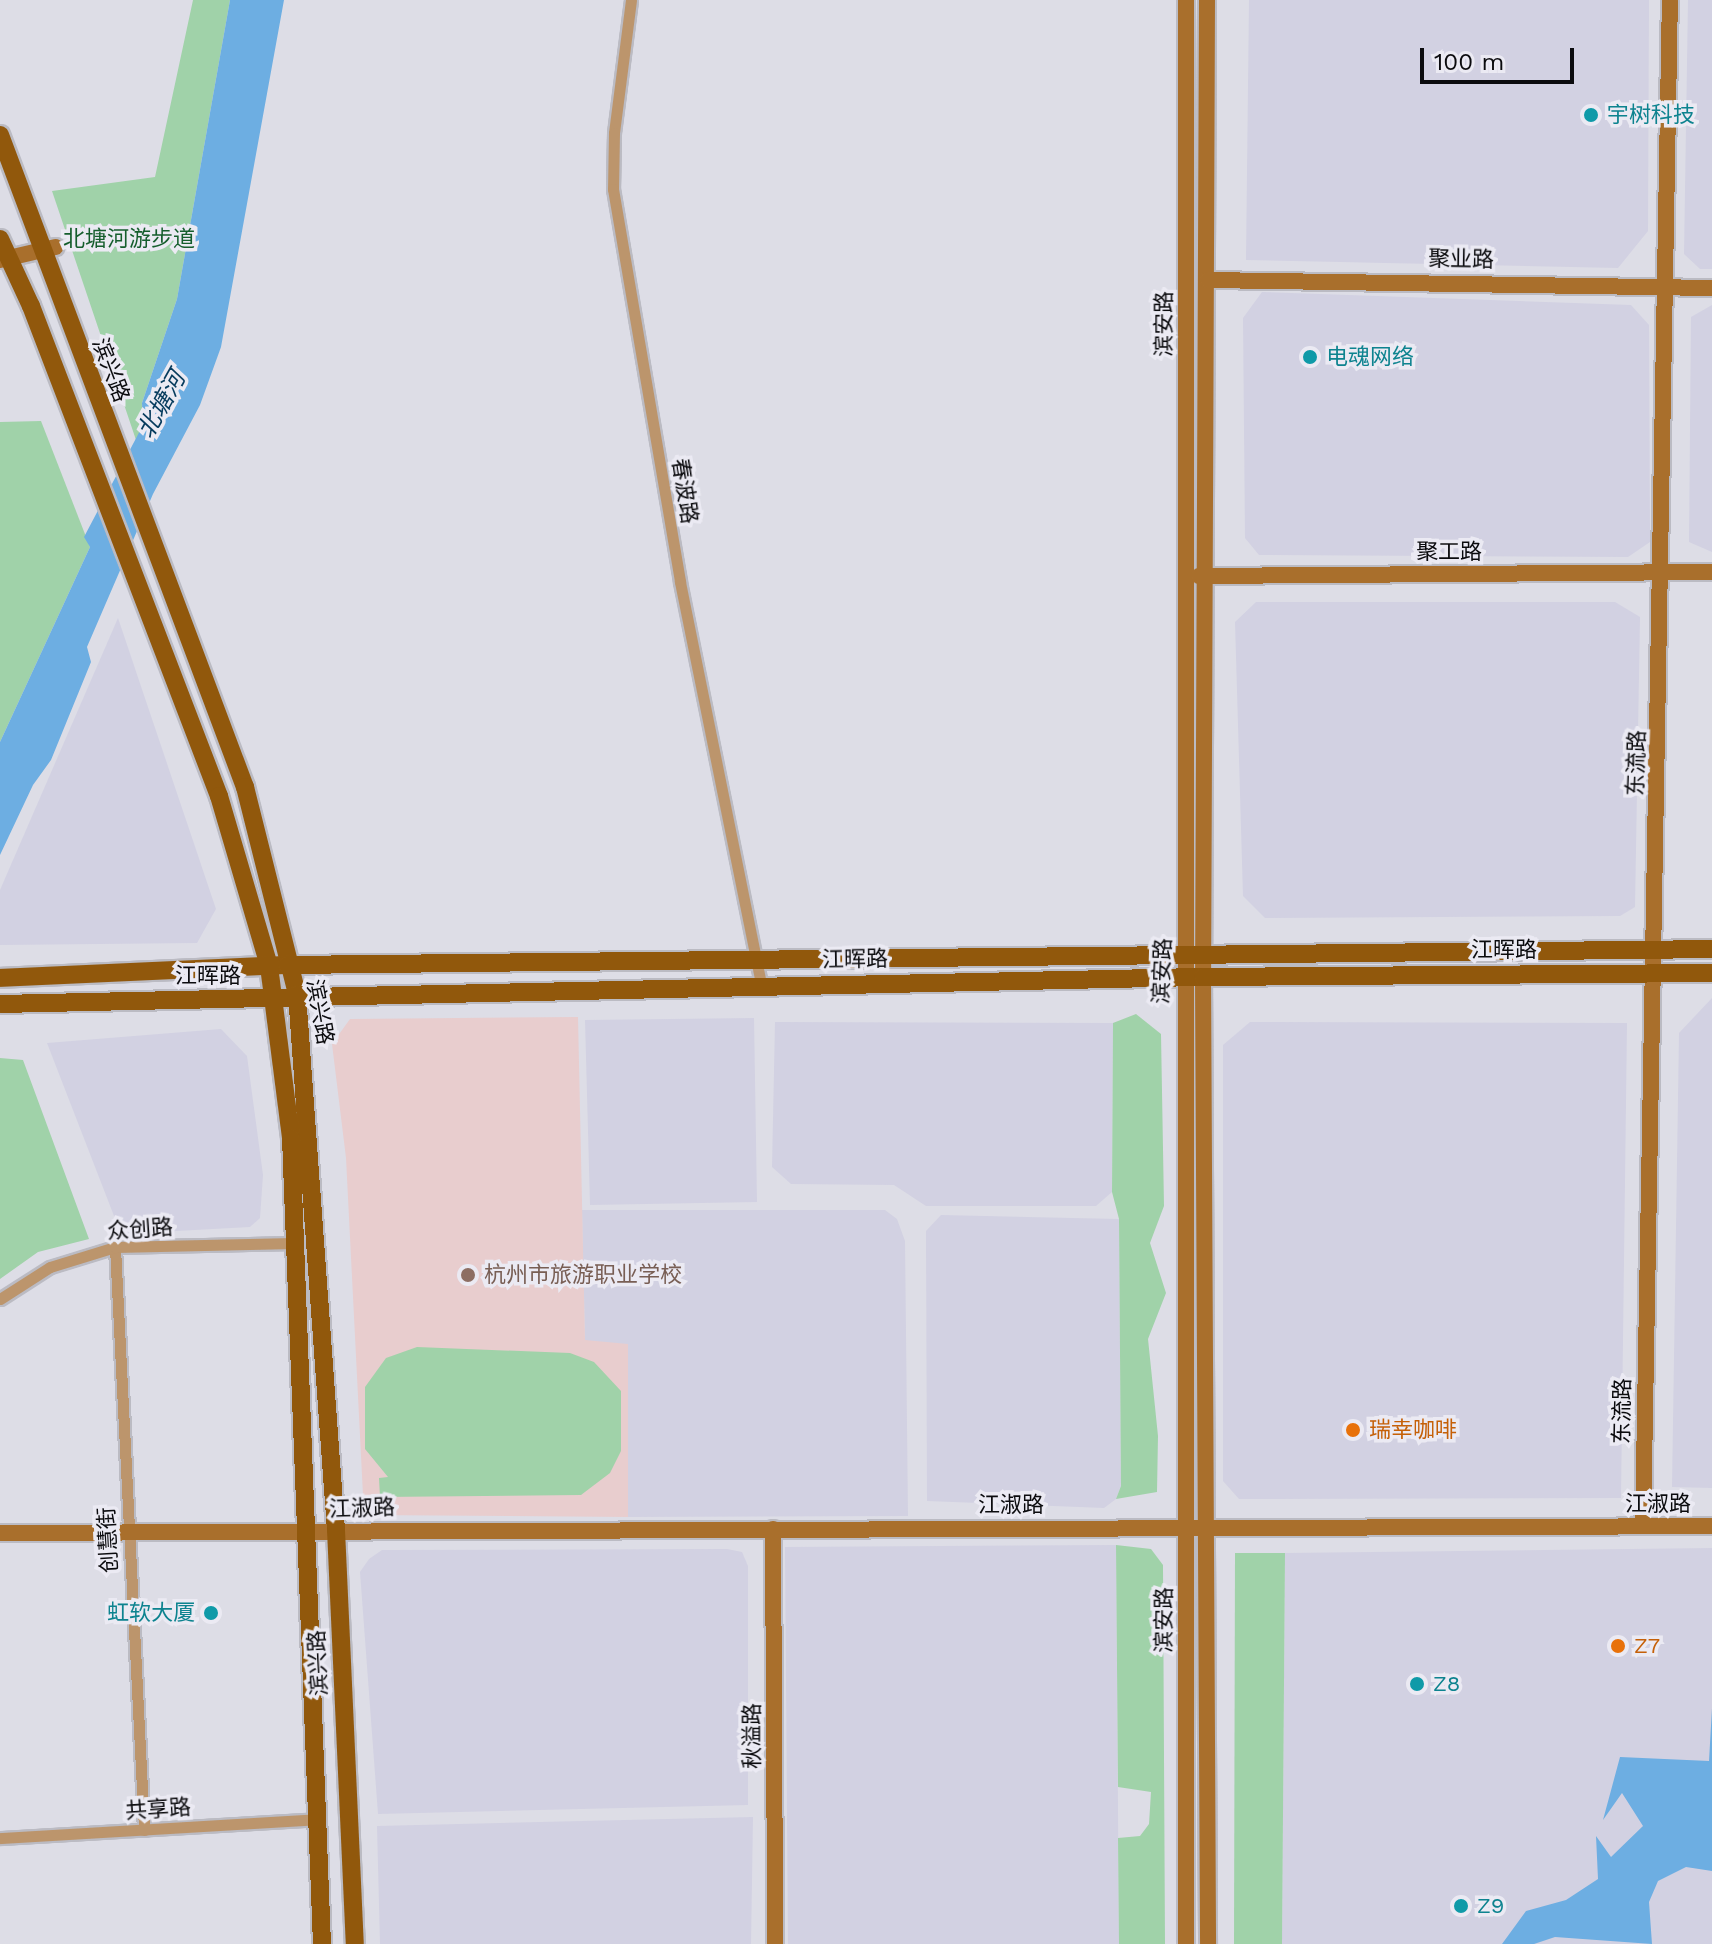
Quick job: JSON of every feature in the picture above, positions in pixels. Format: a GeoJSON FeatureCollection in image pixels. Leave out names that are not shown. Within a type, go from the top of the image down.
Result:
{"type":"FeatureCollection","features":[{"type":"Feature","properties":{"kind":"main road","name":"滨兴路"},"geometry":{"type":"LineString","coordinates":[[0,135],[48,249],[58,298],[245,787],[278,966],[273,997],[291,1138],[309,1532],[322,1944]]}},
{"type":"Feature","properties":{"kind":"main road","name":"滨兴路"},"geometry":{"type":"LineString","coordinates":[[0,239],[3,259],[31,306],[219,796],[278,966],[297,994],[336,1530],[355,1944]]}},
{"type":"Feature","properties":{"kind":"main road","name":"江晖路"},"geometry":{"type":"LineString","coordinates":[[0,978],[278,966],[1712,949]]}},
{"type":"Feature","properties":{"kind":"main road","name":"江晖路"},"geometry":{"type":"LineString","coordinates":[[0,1004],[297,994],[1182,977],[1712,973]]}},
{"type":"Feature","properties":{"kind":"street","name":"春波路"},"geometry":{"type":"LineString","coordinates":[[631,0],[614,133],[613,189],[680,582],[759,961],[761,985]]}},
{"type":"Feature","properties":{"kind":"street","name":"滨安路"},"geometry":{"type":"LineString","coordinates":[[1186,0],[1185,955],[1182,977],[1186,1944]]}},
{"type":"Feature","properties":{"kind":"street","name":"滨安路"},"geometry":{"type":"LineString","coordinates":[[1207,0],[1208,576],[1203,977],[1209,1526],[1208,1944]]}},
{"type":"Feature","properties":{"kind":"street","name":"东流路"},"geometry":{"type":"LineString","coordinates":[[1643,1526],[1652,973],[1663,572],[1670,0]]}},
{"type":"Feature","properties":{"kind":"street"},"geometry":{"type":"LineString","coordinates":[[3,259],[48,249]]}},
{"type":"Feature","properties":{"kind":"street","name":"聚业路"},"geometry":{"type":"LineString","coordinates":[[1208,280],[1712,288]]}},
{"type":"Feature","properties":{"kind":"street","name":"聚工路"},"geometry":{"type":"LineString","coordinates":[[1186,577],[1712,572]]}},
{"type":"Feature","properties":{"kind":"street","name":"众创路"},"geometry":{"type":"LineString","coordinates":[[0,1299],[50,1267],[115,1247],[294,1243]]}},
{"type":"Feature","properties":{"kind":"street","name":"创慧街"},"geometry":{"type":"LineString","coordinates":[[115,1247],[144,1830]]}},
{"type":"Feature","properties":{"kind":"street","name":"江淑路"},"geometry":{"type":"LineString","coordinates":[[0,1533],[127,1536],[336,1530],[1712,1526]]}},
{"type":"Feature","properties":{"kind":"street","name":"秋溢路"},"geometry":{"type":"LineString","coordinates":[[773,1529],[775,1944]]}},
{"type":"Feature","properties":{"kind":"street","name":"共享路"},"geometry":{"type":"LineString","coordinates":[[0,1838],[319,1819]]}},
{"type":"Feature","properties":{"kind":"shaded area"},"geometry":{"type":"Polygon","coordinates":[[[1249,0],[1649,0],[1648,231],[1618,268],[1246,260],[1249,0]]]}},
{"type":"Feature","properties":{"kind":"shaded area"},"geometry":{"type":"Polygon","coordinates":[[[1688,0],[1712,0],[1712,269],[1700,269],[1684,254],[1688,0]]]}},
{"type":"Feature","properties":{"kind":"shaded area"},"geometry":{"type":"Polygon","coordinates":[[[1262,292],[1631,305],[1649,325],[1650,542],[1628,557],[1259,555],[1245,538],[1243,318],[1262,292]]]}},
{"type":"Feature","properties":{"kind":"shaded area"},"geometry":{"type":"Polygon","coordinates":[[[1712,305],[1712,552],[1689,542],[1691,317],[1712,305]]]}},
{"type":"Feature","properties":{"kind":"shaded area"},"geometry":{"type":"Polygon","coordinates":[[[1256,602],[1615,602],[1640,617],[1635,907],[1620,916],[1265,918],[1243,896],[1235,622],[1256,602]]]}},
{"type":"Feature","properties":{"kind":"shaded area"},"geometry":{"type":"Polygon","coordinates":[[[118,618],[216,909],[197,943],[0,945],[0,890],[118,618]]]}},
{"type":"Feature","properties":{"kind":"shaded area"},"geometry":{"type":"Polygon","coordinates":[[[1712,998],[1712,1488],[1672,1487],[1679,1033],[1712,998]]]}},
{"type":"Feature","properties":{"kind":"shaded area","name":"杭州市旅游职业学校"},"geometry":{"type":"Polygon","coordinates":[[[578,1017],[585,1340],[628,1344],[628,1517],[364,1515],[346,1158],[332,1044],[350,1019],[578,1017]]]}},
{"type":"Feature","properties":{"kind":"shaded area"},"geometry":{"type":"Polygon","coordinates":[[[754,1018],[757,1202],[590,1205],[585,1020],[754,1018]]]}},
{"type":"Feature","properties":{"kind":"shaded area"},"geometry":{"type":"Polygon","coordinates":[[[775,1022],[1113,1023],[1112,1192],[1096,1206],[926,1206],[894,1185],[791,1184],[772,1167],[775,1022]]]}},
{"type":"Feature","properties":{"kind":"shaded area"},"geometry":{"type":"Polygon","coordinates":[[[1250,1022],[1627,1023],[1621,1498],[1239,1499],[1223,1481],[1223,1045],[1250,1022]]]}},
{"type":"Feature","properties":{"kind":"shaded area"},"geometry":{"type":"Polygon","coordinates":[[[221,1029],[247,1056],[263,1175],[260,1218],[250,1227],[121,1234],[47,1043],[221,1029]]]}},
{"type":"Feature","properties":{"kind":"shaded area"},"geometry":{"type":"Polygon","coordinates":[[[582,1210],[885,1210],[897,1219],[905,1241],[908,1516],[628,1517],[628,1345],[585,1341],[582,1210]]]}},
{"type":"Feature","properties":{"kind":"shaded area"},"geometry":{"type":"Polygon","coordinates":[[[941,1215],[1119,1219],[1121,1486],[1116,1499],[1104,1508],[927,1501],[926,1231],[941,1215]]]}},
{"type":"Feature","properties":{"kind":"shaded area"},"geometry":{"type":"Polygon","coordinates":[[[1116,1545],[1119,1944],[788,1944],[785,1547],[1116,1545]]]}},
{"type":"Feature","properties":{"kind":"shaded area"},"geometry":{"type":"Polygon","coordinates":[[[1712,1548],[1712,1944],[1282,1944],[1285,1553],[1712,1548]]]}},
{"type":"Feature","properties":{"kind":"shaded area"},"geometry":{"type":"Polygon","coordinates":[[[727,1549],[742,1552],[748,1566],[748,1805],[378,1814],[360,1572],[369,1559],[382,1550],[727,1549]]]}},
{"type":"Feature","properties":{"kind":"shaded area"},"geometry":{"type":"Polygon","coordinates":[[[753,1817],[751,1944],[380,1944],[377,1826],[753,1817]]]}},
{"type":"Feature","properties":{"kind":"green space","name":"北塘河游步道"},"geometry":{"type":"Polygon","coordinates":[[[193,0],[230,0],[177,299],[142,403],[144,425],[136,440],[52,191],[155,177],[193,0]]]}},
{"type":"Feature","properties":{"kind":"green space"},"geometry":{"type":"Polygon","coordinates":[[[41,421],[90,547],[0,742],[0,422],[41,421]]]}},
{"type":"Feature","properties":{"kind":"green space"},"geometry":{"type":"Polygon","coordinates":[[[1136,1014],[1161,1034],[1164,1206],[1150,1243],[1166,1293],[1148,1339],[1158,1436],[1157,1492],[1116,1499],[1121,1486],[1119,1219],[1112,1192],[1113,1023],[1136,1014]]]}},
{"type":"Feature","properties":{"kind":"green space"},"geometry":{"type":"Polygon","coordinates":[[[0,1058],[23,1060],[89,1239],[38,1252],[0,1279],[0,1058]]]}},
{"type":"Feature","properties":{"kind":"green space"},"geometry":{"type":"Polygon","coordinates":[[[417,1347],[570,1353],[594,1362],[621,1391],[621,1451],[610,1473],[581,1495],[380,1497],[379,1478],[388,1477],[365,1449],[365,1387],[386,1358],[417,1347]]]}},
{"type":"Feature","properties":{"kind":"green space"},"geometry":{"type":"Polygon","coordinates":[[[1116,1545],[1151,1549],[1163,1565],[1165,1944],[1119,1944],[1118,1838],[1140,1836],[1149,1824],[1151,1792],[1118,1787],[1116,1545]]]}},
{"type":"Feature","properties":{"kind":"green space"},"geometry":{"type":"Polygon","coordinates":[[[1235,1553],[1285,1553],[1282,1944],[1234,1944],[1235,1553]]]}},
{"type":"Feature","properties":{"kind":"water","name":"北塘河"},"geometry":{"type":"Polygon","coordinates":[[[230,0],[284,0],[221,347],[200,405],[153,494],[87,647],[91,662],[51,760],[33,785],[0,855],[0,742],[90,547],[84,537],[143,425],[142,403],[177,299],[230,0]]]}},
{"type":"Feature","properties":{"kind":"water"},"geometry":{"type":"Polygon","coordinates":[[[1712,1708],[1712,1871],[1686,1867],[1658,1881],[1649,1902],[1652,1944],[1555,1937],[1534,1944],[1502,1944],[1526,1911],[1566,1900],[1598,1879],[1596,1836],[1611,1857],[1643,1826],[1622,1793],[1603,1820],[1620,1757],[1709,1761],[1712,1708]]]}},
{"type":"Feature","properties":{"kind":"place","name":"宇树科技"},"geometry":{"type":"Point","coordinates":[1591,115]}},
{"type":"Feature","properties":{"kind":"place","name":"电魂网络"},"geometry":{"type":"Point","coordinates":[1310,357]}},
{"type":"Feature","properties":{"kind":"place","name":"杭州市旅游职业学校"},"geometry":{"type":"Point","coordinates":[468,1275]}},
{"type":"Feature","properties":{"kind":"place","name":"瑞幸咖啡"},"geometry":{"type":"Point","coordinates":[1353,1430]}},
{"type":"Feature","properties":{"kind":"place","name":"虹软大厦"},"geometry":{"type":"Point","coordinates":[211,1613]}},
{"type":"Feature","properties":{"kind":"place","name":"Z7"},"geometry":{"type":"Point","coordinates":[1618,1646]}},
{"type":"Feature","properties":{"kind":"place","name":"Z8"},"geometry":{"type":"Point","coordinates":[1417,1684]}},
{"type":"Feature","properties":{"kind":"place","name":"Z9"},"geometry":{"type":"Point","coordinates":[1461,1906]}}]}
